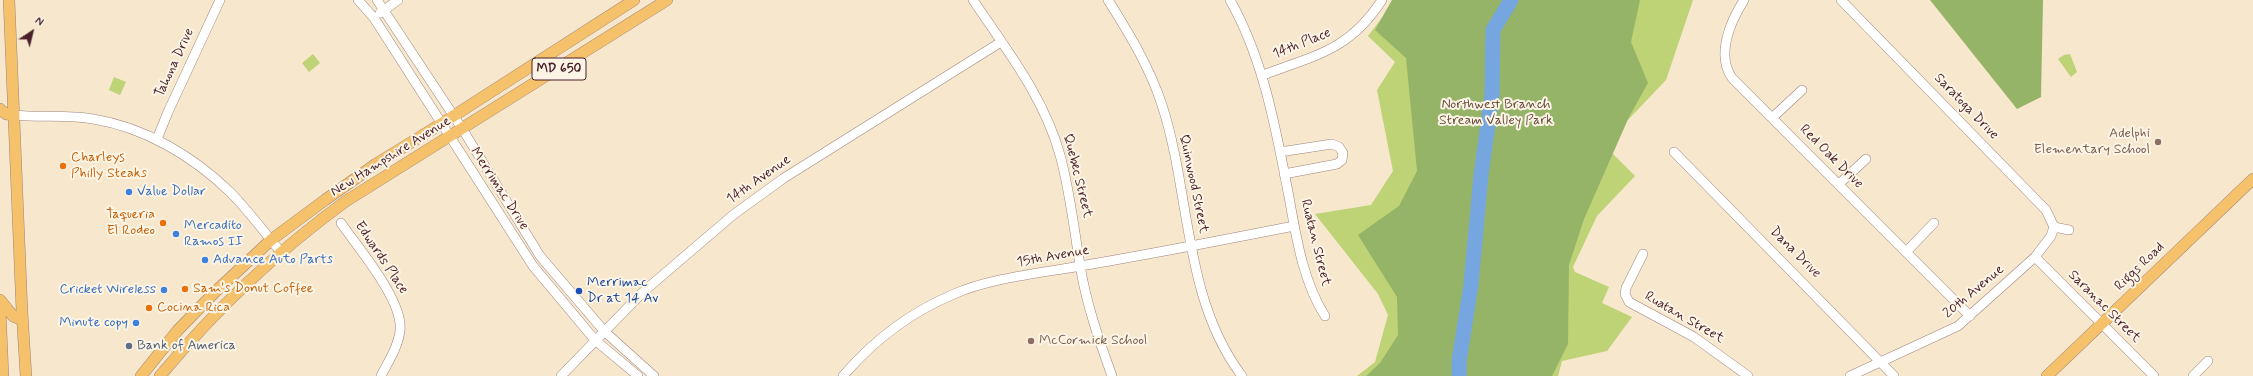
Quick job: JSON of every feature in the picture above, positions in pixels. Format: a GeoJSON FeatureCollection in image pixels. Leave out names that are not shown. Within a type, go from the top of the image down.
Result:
{"type":"FeatureCollection","features":[{"type":"Feature","properties":{"kind":"main road"},"geometry":{"type":"LineString","coordinates":[[10,0],[22,320],[26,376]]}},
{"type":"Feature","properties":{"kind":"main road","name":"New Hampshire Avenue"},"geometry":{"type":"LineString","coordinates":[[141,376],[196,312],[271,240],[376,164],[634,0]]}},
{"type":"Feature","properties":{"kind":"main road","name":"New Hampshire Avenue"},"geometry":{"type":"LineString","coordinates":[[160,376],[212,316],[281,252],[346,201],[463,130],[667,0]]}},
{"type":"Feature","properties":{"kind":"main road"},"geometry":{"type":"LineString","coordinates":[[0,109],[6,114],[14,114]]}},
{"type":"Feature","properties":{"kind":"main road","name":"Riggs Road"},"geometry":{"type":"LineString","coordinates":[[2047,376],[2253,179]]}},
{"type":"Feature","properties":{"kind":"main road"},"geometry":{"type":"LineString","coordinates":[[0,300],[13,316],[22,320]]}},
{"type":"Feature","properties":{"kind":"main road"},"geometry":{"type":"LineString","coordinates":[[0,308],[3,376]]}},
{"type":"Feature","properties":{"kind":"street","name":"Tahona Drive"},"geometry":{"type":"LineString","coordinates":[[158,139],[168,112],[220,0]]}},
{"type":"Feature","properties":{"kind":"street","name":"Merrimac Drive"},"geometry":{"type":"LineString","coordinates":[[358,0],[374,18],[533,266],[595,340],[638,376]]}},
{"type":"Feature","properties":{"kind":"street","name":"Merrimac Drive"},"geometry":{"type":"LineString","coordinates":[[377,0],[463,130],[540,256],[604,330],[654,376]]}},
{"type":"Feature","properties":{"kind":"street"},"geometry":{"type":"LineString","coordinates":[[374,18],[398,0]]}},
{"type":"Feature","properties":{"kind":"street","name":"Quebec Street"},"geometry":{"type":"LineString","coordinates":[[973,0],[1036,96],[1057,148],[1073,217],[1080,266],[1094,323],[1112,376]]}},
{"type":"Feature","properties":{"kind":"street","name":"Quinwood Street"},"geometry":{"type":"LineString","coordinates":[[1108,0],[1139,52],[1162,105],[1204,301],[1212,326],[1225,352],[1242,376]]}},
{"type":"Feature","properties":{"kind":"street","name":"Ruatan Street"},"geometry":{"type":"LineString","coordinates":[[1230,0],[1263,76],[1280,152],[1294,226],[1314,297],[1325,316]]}},
{"type":"Feature","properties":{"kind":"street","name":"14th Place"},"geometry":{"type":"LineString","coordinates":[[1263,76],[1336,47],[1360,29],[1382,0]]}},
{"type":"Feature","properties":{"kind":"street","name":"Red Oak Drive"},"geometry":{"type":"LineString","coordinates":[[1744,0],[1737,12],[1726,42],[1724,51],[1726,70],[1970,316]]}},
{"type":"Feature","properties":{"kind":"street","name":"Saratoga Drive"},"geometry":{"type":"LineString","coordinates":[[1841,0],[2046,210],[2054,227]]}},
{"type":"Feature","properties":{"kind":"street","name":"14th Avenue"},"geometry":{"type":"LineString","coordinates":[[561,376],[604,330],[682,257],[733,215],[788,176],[1001,42]]}},
{"type":"Feature","properties":{"kind":"street"},"geometry":{"type":"LineString","coordinates":[[1772,118],[1802,90]]}},
{"type":"Feature","properties":{"kind":"street"},"geometry":{"type":"LineString","coordinates":[[14,114],[92,118],[123,126],[158,139],[221,184],[281,252]]}},
{"type":"Feature","properties":{"kind":"street"},"geometry":{"type":"LineString","coordinates":[[1280,152],[1332,144],[1339,146],[1343,153],[1342,160],[1336,164],[1284,174]]}},
{"type":"Feature","properties":{"kind":"street","name":"Dana Drive"},"geometry":{"type":"LineString","coordinates":[[1674,152],[1828,306],[1894,376]]}},
{"type":"Feature","properties":{"kind":"street"},"geometry":{"type":"LineString","coordinates":[[1839,184],[1866,158]]}},
{"type":"Feature","properties":{"kind":"street","name":"Edwards Place"},"geometry":{"type":"LineString","coordinates":[[341,223],[388,291],[398,310],[401,324],[400,335],[381,376]]}},
{"type":"Feature","properties":{"kind":"street"},"geometry":{"type":"LineString","coordinates":[[1906,252],[1934,223]]}},
{"type":"Feature","properties":{"kind":"street","name":"15th Avenue"},"geometry":{"type":"LineString","coordinates":[[843,376],[882,337],[923,310],[955,293],[1029,274],[1080,266],[1294,226]]}},
{"type":"Feature","properties":{"kind":"street"},"geometry":{"type":"LineString","coordinates":[[2054,227],[2069,230]]}},
{"type":"Feature","properties":{"kind":"street","name":"20th Avenue"},"geometry":{"type":"LineString","coordinates":[[1850,376],[1950,331],[1970,316],[2035,257],[2051,236],[2054,227]]}},
{"type":"Feature","properties":{"kind":"street","name":"Ruatan Street"},"geometry":{"type":"LineString","coordinates":[[1643,254],[1624,294],[1629,302],[1694,337],[1748,376]]}},
{"type":"Feature","properties":{"kind":"street","name":"Saranac Street"},"geometry":{"type":"LineString","coordinates":[[2035,257],[2154,376]]}},
{"type":"Feature","properties":{"kind":"street"},"geometry":{"type":"LineString","coordinates":[[2193,376],[2208,361]]}},
{"type":"Feature","properties":{"kind":"green space","name":"Northwest Branch Stream Valley Park"},"geometry":{"type":"Polygon","coordinates":[[[1392,0],[1640,0],[1631,42],[1648,83],[1629,117],[1584,219],[1569,265],[1568,344],[1552,376],[1366,376],[1380,363],[1398,335],[1397,297],[1358,235],[1399,206],[1417,171],[1406,58],[1375,30],[1392,0]]]}},
{"type":"Feature","properties":{"kind":"green space","name":"Northwest Branch Stream Valley Park"},"geometry":{"type":"Polygon","coordinates":[[[1394,0],[1693,0],[1666,80],[1604,145],[1635,176],[1597,216],[1573,267],[1575,272],[1609,287],[1602,303],[1632,317],[1607,351],[1562,361],[1558,376],[1357,376],[1375,362],[1388,315],[1378,294],[1315,214],[1371,205],[1393,171],[1377,90],[1395,62],[1368,36],[1394,0]]]}},
{"type":"Feature","properties":{"kind":"green space"},"geometry":{"type":"Polygon","coordinates":[[[1930,0],[2043,0],[2041,97],[2017,109],[1930,0]]]}},
{"type":"Feature","properties":{"kind":"green space"},"geometry":{"type":"Polygon","coordinates":[[[313,54],[320,63],[309,72],[302,63],[313,54]]]}},
{"type":"Feature","properties":{"kind":"green space"},"geometry":{"type":"Polygon","coordinates":[[[2070,54],[2077,72],[2071,77],[2058,59],[2064,55],[2070,54]]]}},
{"type":"Feature","properties":{"kind":"green space"},"geometry":{"type":"Polygon","coordinates":[[[114,77],[126,82],[120,95],[109,90],[114,77]]]}},
{"type":"Feature","properties":{"kind":"waterway"},"geometry":{"type":"LineString","coordinates":[[1459,376],[1459,361],[1471,285],[1481,175],[1492,95],[1493,30],[1511,0]]}},
{"type":"Feature","properties":{"kind":"place","name":"Adelphi Elementary School"},"geometry":{"type":"Point","coordinates":[2158,142]}},
{"type":"Feature","properties":{"kind":"place","name":"Charleys Philly Steaks"},"geometry":{"type":"Point","coordinates":[63,166]}},
{"type":"Feature","properties":{"kind":"place","name":"Value Dollar"},"geometry":{"type":"Point","coordinates":[129,192]}},
{"type":"Feature","properties":{"kind":"place","name":"Taqueria El Rodeo"},"geometry":{"type":"Point","coordinates":[163,223]}},
{"type":"Feature","properties":{"kind":"place","name":"Mercadito Ramos II"},"geometry":{"type":"Point","coordinates":[176,234]}},
{"type":"Feature","properties":{"kind":"place","name":"Advance Auto Parts"},"geometry":{"type":"Point","coordinates":[205,260]}},
{"type":"Feature","properties":{"kind":"place","name":"Sam's Donut Coffee"},"geometry":{"type":"Point","coordinates":[185,289]}},
{"type":"Feature","properties":{"kind":"place","name":"Cricket Wireless"},"geometry":{"type":"Point","coordinates":[164,290]}},
{"type":"Feature","properties":{"kind":"place","name":"Merrimac Dr at 14 Av"},"geometry":{"type":"Point","coordinates":[579,291]}},
{"type":"Feature","properties":{"kind":"place","name":"Cocina Rica"},"geometry":{"type":"Point","coordinates":[149,308]}},
{"type":"Feature","properties":{"kind":"place","name":"Minute copy"},"geometry":{"type":"Point","coordinates":[136,323]}},
{"type":"Feature","properties":{"kind":"place","name":"McCormick School"},"geometry":{"type":"Point","coordinates":[1031,341]}},
{"type":"Feature","properties":{"kind":"place","name":"Bank of America"},"geometry":{"type":"Point","coordinates":[129,346]}}]}
